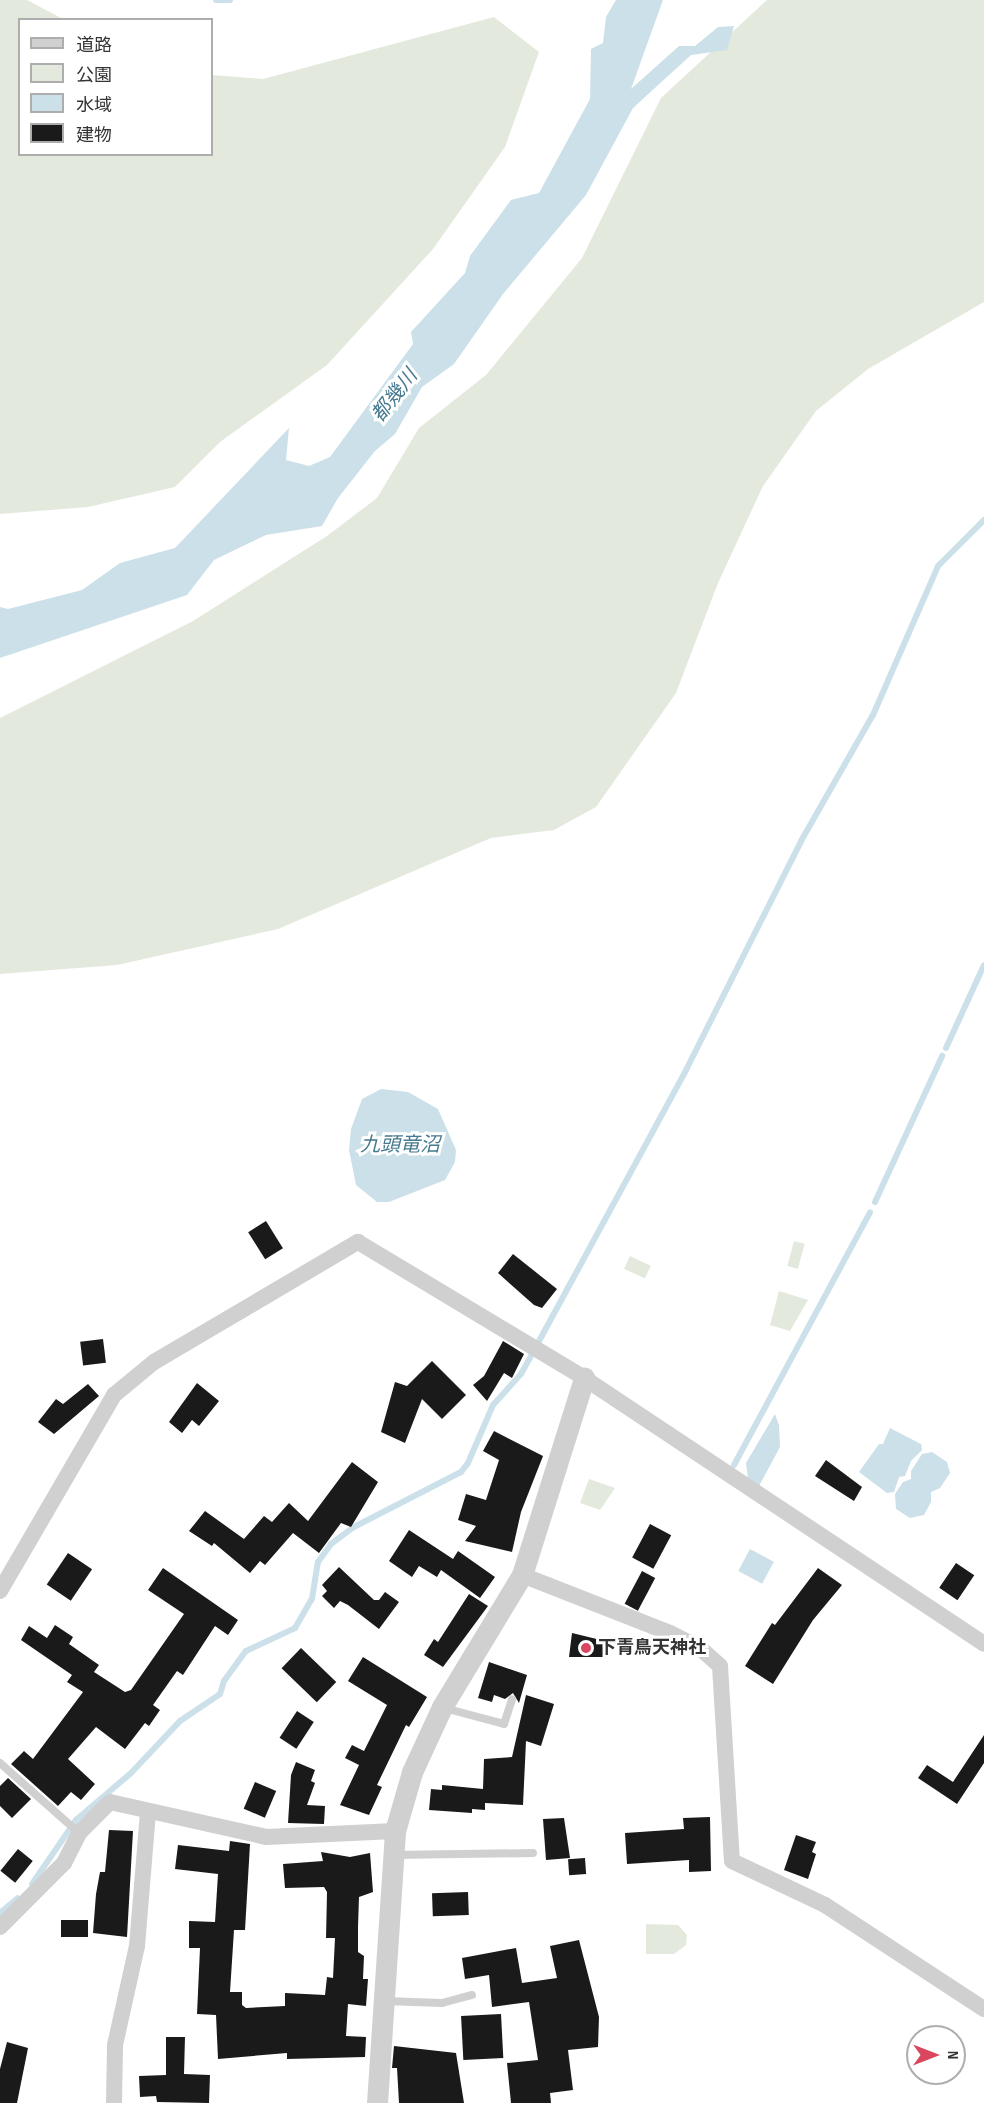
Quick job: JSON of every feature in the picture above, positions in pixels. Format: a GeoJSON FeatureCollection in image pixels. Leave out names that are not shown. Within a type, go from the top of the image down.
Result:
{"type":"FeatureCollection","features":[{"type":"Feature","properties":{"kind":"street"},"geometry":{"type":"LineString","coordinates":[[0,1591],[114,1395],[154,1362],[358,1242],[584,1378],[984,1644]]}},
{"type":"Feature","properties":{"kind":"street"},"geometry":{"type":"LineString","coordinates":[[377,2103],[395,1831],[412,1772],[442,1707],[522,1575],[584,1378]]}},
{"type":"Feature","properties":{"kind":"street"},"geometry":{"type":"LineString","coordinates":[[522,1575],[700,1647],[720,1666],[732,1861],[825,1905],[984,2009]]}},
{"type":"Feature","properties":{"kind":"street"},"geometry":{"type":"LineString","coordinates":[[0,1927],[64,1863],[79,1833],[110,1802],[266,1837],[395,1831]]}},
{"type":"Feature","properties":{"kind":"street"},"geometry":{"type":"LineString","coordinates":[[114,2103],[115,2045],[136,1946],[148,1812]]}},
{"type":"Feature","properties":{"kind":"lane"},"geometry":{"type":"LineString","coordinates":[[442,1707],[504,1724],[512,1699]]}},
{"type":"Feature","properties":{"kind":"lane"},"geometry":{"type":"LineString","coordinates":[[0,1763],[79,1833]]}},
{"type":"Feature","properties":{"kind":"lane"},"geometry":{"type":"LineString","coordinates":[[392,1855],[533,1853]]}},
{"type":"Feature","properties":{"kind":"lane"},"geometry":{"type":"LineString","coordinates":[[384,2001],[442,2003],[472,1995]]}},
{"type":"Feature","properties":{"kind":"green space"},"geometry":{"type":"Polygon","coordinates":[[[0,0],[27,0],[61,18],[18,18],[18,156],[213,156],[213,75],[263,79],[494,17],[539,52],[505,147],[433,249],[327,365],[220,442],[175,487],[88,507],[0,514],[0,0]]]}},
{"type":"Feature","properties":{"kind":"green space"},"geometry":{"type":"Polygon","coordinates":[[[767,0],[984,0],[984,302],[868,369],[816,411],[763,486],[718,583],[676,693],[596,807],[554,830],[491,838],[278,929],[117,965],[0,974],[0,718],[193,621],[327,536],[377,498],[419,428],[486,375],[582,258],[661,98],[767,0]]]}},
{"type":"Feature","properties":{"kind":"green space"},"geometry":{"type":"Polygon","coordinates":[[[794,1241],[805,1244],[798,1269],[787,1266],[794,1241]]]}},
{"type":"Feature","properties":{"kind":"green space"},"geometry":{"type":"Polygon","coordinates":[[[630,1256],[651,1266],[645,1278],[624,1269],[630,1256]]]}},
{"type":"Feature","properties":{"kind":"green space"},"geometry":{"type":"Polygon","coordinates":[[[779,1291],[808,1300],[790,1331],[770,1325],[779,1291]]]}},
{"type":"Feature","properties":{"kind":"green space"},"geometry":{"type":"Polygon","coordinates":[[[589,1479],[615,1488],[600,1510],[580,1503],[589,1479]]]}},
{"type":"Feature","properties":{"kind":"green space"},"geometry":{"type":"Polygon","coordinates":[[[646,1924],[678,1925],[687,1935],[686,1945],[674,1954],[646,1954],[646,1924]]]}},
{"type":"Feature","properties":{"kind":"water"},"geometry":{"type":"Polygon","coordinates":[[[616,0],[663,0],[631,89],[679,46],[695,46],[718,27],[734,26],[727,50],[691,55],[633,108],[586,195],[503,294],[454,364],[422,387],[395,434],[375,451],[338,498],[322,526],[266,535],[214,560],[187,595],[0,658],[0,607],[8,609],[82,590],[120,563],[175,548],[289,428],[286,460],[309,466],[330,457],[413,344],[411,332],[465,273],[470,256],[511,200],[539,193],[590,99],[591,49],[603,43],[606,17],[616,0]]]}},
{"type":"Feature","properties":{"kind":"water","name":"九頭竜沼"},"geometry":{"type":"Polygon","coordinates":[[[381,1089],[408,1092],[438,1109],[456,1150],[455,1162],[445,1180],[389,1202],[377,1202],[356,1185],[349,1150],[351,1129],[362,1099],[381,1089]]]}},
{"type":"Feature","properties":{"kind":"water"},"geometry":{"type":"Polygon","coordinates":[[[775,1414],[779,1425],[780,1447],[759,1486],[748,1478],[746,1463],[775,1414]]]}},
{"type":"Feature","properties":{"kind":"water"},"geometry":{"type":"Polygon","coordinates":[[[890,1428],[921,1444],[922,1450],[911,1461],[905,1476],[899,1477],[894,1492],[887,1493],[859,1472],[879,1444],[883,1444],[890,1428]]]}},
{"type":"Feature","properties":{"kind":"water"},"geometry":{"type":"Polygon","coordinates":[[[932,1452],[947,1462],[950,1473],[940,1488],[931,1492],[931,1502],[924,1515],[910,1518],[896,1509],[895,1494],[903,1482],[911,1479],[911,1471],[922,1454],[932,1452]]]}},
{"type":"Feature","properties":{"kind":"water"},"geometry":{"type":"Polygon","coordinates":[[[750,1549],[774,1562],[762,1584],[738,1571],[750,1549]]]}},
{"type":"Feature","properties":{"kind":"building"},"geometry":{"type":"Polygon","coordinates":[[[266,1221],[283,1248],[265,1259],[248,1232],[266,1221]]]}},
{"type":"Feature","properties":{"kind":"building"},"geometry":{"type":"Polygon","coordinates":[[[513,1254],[557,1289],[542,1308],[534,1305],[498,1273],[513,1254]]]}},
{"type":"Feature","properties":{"kind":"building"},"geometry":{"type":"Polygon","coordinates":[[[103,1339],[106,1363],[83,1366],[80,1342],[103,1339]]]}},
{"type":"Feature","properties":{"kind":"building"},"geometry":{"type":"Polygon","coordinates":[[[503,1341],[524,1354],[512,1378],[504,1373],[487,1401],[473,1385],[484,1376],[503,1341]]]}},
{"type":"Feature","properties":{"kind":"building"},"geometry":{"type":"Polygon","coordinates":[[[432,1361],[466,1395],[442,1419],[422,1399],[405,1443],[381,1432],[395,1382],[407,1386],[432,1361]]]}},
{"type":"Feature","properties":{"kind":"building"},"geometry":{"type":"Polygon","coordinates":[[[197,1383],[219,1401],[199,1426],[192,1420],[182,1433],[169,1422],[197,1383]]]}},
{"type":"Feature","properties":{"kind":"building"},"geometry":{"type":"Polygon","coordinates":[[[88,1384],[99,1396],[54,1434],[38,1422],[56,1399],[63,1404],[88,1384]]]}},
{"type":"Feature","properties":{"kind":"building"},"geometry":{"type":"Polygon","coordinates":[[[494,1431],[543,1456],[521,1512],[512,1552],[465,1541],[476,1526],[458,1520],[466,1494],[486,1500],[499,1460],[483,1451],[494,1431]]]}},
{"type":"Feature","properties":{"kind":"building"},"geometry":{"type":"Polygon","coordinates":[[[826,1460],[862,1487],[854,1501],[815,1476],[826,1460]]]}},
{"type":"Feature","properties":{"kind":"building"},"geometry":{"type":"Polygon","coordinates":[[[352,1462],[378,1482],[351,1527],[341,1523],[319,1553],[293,1533],[265,1565],[260,1561],[250,1573],[214,1543],[212,1546],[189,1531],[205,1511],[244,1539],[264,1516],[272,1522],[289,1503],[308,1521],[352,1462]]]}},
{"type":"Feature","properties":{"kind":"building"},"geometry":{"type":"Polygon","coordinates":[[[650,1524],[671,1535],[653,1569],[632,1558],[650,1524]]]}},
{"type":"Feature","properties":{"kind":"building"},"geometry":{"type":"Polygon","coordinates":[[[409,1530],[453,1559],[458,1551],[495,1577],[480,1598],[441,1570],[437,1577],[419,1566],[412,1577],[389,1561],[409,1530]]]}},
{"type":"Feature","properties":{"kind":"building"},"geometry":{"type":"Polygon","coordinates":[[[68,1553],[92,1569],[71,1601],[47,1585],[68,1553]]]}},
{"type":"Feature","properties":{"kind":"building"},"geometry":{"type":"Polygon","coordinates":[[[956,1563],[974,1575],[957,1600],[939,1588],[956,1563]]]}},
{"type":"Feature","properties":{"kind":"building"},"geometry":{"type":"Polygon","coordinates":[[[339,1567],[374,1600],[379,1600],[385,1592],[399,1602],[379,1629],[348,1605],[340,1601],[334,1608],[322,1596],[327,1591],[322,1585],[339,1567]]]}},
{"type":"Feature","properties":{"kind":"building"},"geometry":{"type":"Polygon","coordinates":[[[163,1568],[238,1620],[228,1635],[215,1626],[183,1675],[177,1671],[153,1705],[160,1710],[149,1726],[145,1723],[125,1749],[96,1727],[68,1759],[95,1784],[81,1800],[71,1792],[58,1806],[11,1764],[24,1751],[33,1759],[83,1692],[67,1682],[72,1675],[21,1640],[29,1626],[47,1638],[55,1625],[73,1637],[69,1644],[99,1665],[94,1672],[125,1692],[131,1690],[184,1614],[148,1590],[163,1568]]]}},
{"type":"Feature","properties":{"kind":"building"},"geometry":{"type":"Polygon","coordinates":[[[818,1568],[842,1585],[813,1620],[773,1684],[745,1666],[772,1623],[775,1625],[818,1568]]]}},
{"type":"Feature","properties":{"kind":"building"},"geometry":{"type":"Polygon","coordinates":[[[642,1571],[655,1578],[638,1611],[625,1604],[642,1571]]]}},
{"type":"Feature","properties":{"kind":"building"},"geometry":{"type":"Polygon","coordinates":[[[469,1594],[488,1606],[443,1667],[424,1655],[434,1639],[438,1642],[469,1594]]]}},
{"type":"Feature","properties":{"kind":"building","name":"下青鳥天神社"},"geometry":{"type":"Polygon","coordinates":[[[572,1633],[609,1642],[608,1657],[569,1657],[572,1633]]]}},
{"type":"Feature","properties":{"kind":"building"},"geometry":{"type":"Polygon","coordinates":[[[301,1648],[336,1682],[317,1702],[282,1668],[301,1648]]]}},
{"type":"Feature","properties":{"kind":"building"},"geometry":{"type":"Polygon","coordinates":[[[363,1657],[427,1697],[409,1727],[406,1725],[377,1785],[382,1787],[369,1815],[340,1805],[359,1765],[345,1758],[352,1745],[364,1751],[387,1705],[348,1681],[363,1657]]]}},
{"type":"Feature","properties":{"kind":"building"},"geometry":{"type":"Polygon","coordinates":[[[489,1662],[527,1675],[519,1703],[513,1693],[505,1699],[494,1695],[492,1702],[478,1698],[489,1662]]]}},
{"type":"Feature","properties":{"kind":"building"},"geometry":{"type":"Polygon","coordinates":[[[526,1695],[554,1704],[541,1746],[526,1741],[523,1805],[485,1803],[485,1810],[472,1809],[472,1813],[429,1810],[431,1789],[442,1790],[442,1785],[483,1789],[484,1759],[512,1757],[526,1695]]]}},
{"type":"Feature","properties":{"kind":"building"},"geometry":{"type":"Polygon","coordinates":[[[297,1711],[314,1722],[296,1749],[280,1738],[297,1711]]]}},
{"type":"Feature","properties":{"kind":"building"},"geometry":{"type":"Polygon","coordinates":[[[984,1735],[984,1763],[957,1804],[918,1778],[927,1765],[953,1782],[984,1735]]]}},
{"type":"Feature","properties":{"kind":"building"},"geometry":{"type":"Polygon","coordinates":[[[296,1762],[315,1770],[311,1781],[315,1783],[307,1805],[325,1806],[324,1824],[288,1823],[291,1775],[296,1762]]]}},
{"type":"Feature","properties":{"kind":"building"},"geometry":{"type":"Polygon","coordinates":[[[8,1778],[31,1799],[12,1818],[0,1806],[0,1786],[8,1778]]]}},
{"type":"Feature","properties":{"kind":"building"},"geometry":{"type":"Polygon","coordinates":[[[255,1782],[276,1791],[265,1818],[244,1809],[255,1782]]]}},
{"type":"Feature","properties":{"kind":"building"},"geometry":{"type":"Polygon","coordinates":[[[710,1817],[711,1871],[689,1872],[689,1860],[627,1864],[625,1833],[684,1829],[683,1818],[710,1817]]]}},
{"type":"Feature","properties":{"kind":"building"},"geometry":{"type":"Polygon","coordinates":[[[564,1818],[570,1858],[546,1860],[543,1819],[564,1818]]]}},
{"type":"Feature","properties":{"kind":"building"},"geometry":{"type":"Polygon","coordinates":[[[109,1830],[133,1831],[127,1937],[93,1933],[96,1894],[100,1872],[105,1872],[109,1830]]]}},
{"type":"Feature","properties":{"kind":"building"},"geometry":{"type":"Polygon","coordinates":[[[796,1835],[816,1842],[812,1852],[816,1854],[808,1879],[784,1870],[796,1835]]]}},
{"type":"Feature","properties":{"kind":"building"},"geometry":{"type":"Polygon","coordinates":[[[230,1841],[250,1844],[245,1930],[234,1930],[230,1992],[242,1992],[242,2005],[246,2008],[285,2006],[285,1993],[325,1995],[327,1977],[333,1978],[335,1938],[326,1938],[327,1892],[324,1887],[285,1888],[283,1864],[323,1861],[321,1852],[350,1857],[370,1853],[373,1892],[359,1897],[358,1927],[358,1952],[364,1956],[363,1979],[368,1979],[366,2006],[348,2004],[346,2036],[366,2037],[365,2057],[287,2059],[287,2053],[218,2059],[216,2015],[197,2014],[200,1948],[189,1948],[189,1921],[215,1922],[218,1874],[175,1869],[178,1845],[229,1851],[230,1841]]]}},
{"type":"Feature","properties":{"kind":"building"},"geometry":{"type":"Polygon","coordinates":[[[18,1849],[33,1861],[15,1883],[0,1871],[18,1849]]]}},
{"type":"Feature","properties":{"kind":"building"},"geometry":{"type":"Polygon","coordinates":[[[585,1858],[586,1874],[569,1875],[568,1859],[585,1858]]]}},
{"type":"Feature","properties":{"kind":"building"},"geometry":{"type":"Polygon","coordinates":[[[468,1892],[469,1915],[433,1916],[432,1893],[468,1892]]]}},
{"type":"Feature","properties":{"kind":"building"},"geometry":{"type":"Polygon","coordinates":[[[61,1920],[88,1920],[88,1937],[61,1937],[61,1920]]]}},
{"type":"Feature","properties":{"kind":"building"},"geometry":{"type":"Polygon","coordinates":[[[579,1940],[599,2017],[598,2047],[568,2050],[573,2090],[550,2093],[551,2103],[511,2103],[507,2063],[538,2060],[529,2002],[492,2007],[489,1975],[465,1979],[462,1958],[516,1948],[522,1983],[557,1978],[550,1946],[579,1940]]]}},
{"type":"Feature","properties":{"kind":"building"},"geometry":{"type":"Polygon","coordinates":[[[501,2014],[503,2058],[463,2060],[461,2016],[501,2014]]]}},
{"type":"Feature","properties":{"kind":"building"},"geometry":{"type":"Polygon","coordinates":[[[166,2037],[185,2037],[184,2074],[210,2075],[209,2103],[157,2102],[156,2096],[140,2097],[139,2076],[166,2075],[166,2037]]]}},
{"type":"Feature","properties":{"kind":"building"},"geometry":{"type":"Polygon","coordinates":[[[7,2042],[28,2048],[17,2103],[0,2103],[0,2069],[7,2042]]]}},
{"type":"Feature","properties":{"kind":"building"},"geometry":{"type":"Polygon","coordinates":[[[394,2046],[456,2053],[464,2103],[399,2103],[397,2068],[392,2068],[394,2046]]]}},
{"type":"Feature","properties":{"kind":"waterway","name":"都幾川"},"geometry":{"type":"LineString","coordinates":[[216,0],[230,0]]}},
{"type":"Feature","properties":{"kind":"waterway"},"geometry":{"type":"LineString","coordinates":[[32,1884],[76,1820],[131,1773],[180,1721],[220,1694],[224,1681],[246,1651],[295,1628],[312,1599],[318,1562],[331,1544],[352,1528],[461,1472],[468,1463],[493,1405],[521,1374],[686,1070],[801,841],[873,715],[938,566],[984,520]]}},
{"type":"Feature","properties":{"kind":"waterway"},"geometry":{"type":"LineString","coordinates":[[946,1048],[984,965]]}},
{"type":"Feature","properties":{"kind":"waterway"},"geometry":{"type":"LineString","coordinates":[[875,1202],[942,1056]]}},
{"type":"Feature","properties":{"kind":"waterway"},"geometry":{"type":"LineString","coordinates":[[734,1465],[870,1212]]}},
{"type":"Feature","properties":{"kind":"waterway"},"geometry":{"type":"LineString","coordinates":[[0,1913],[18,1898]]}},
{"type":"Feature","properties":{"kind":"place","name":"下青鳥天神社"},"geometry":{"type":"Point","coordinates":[586,1648]}}]}
